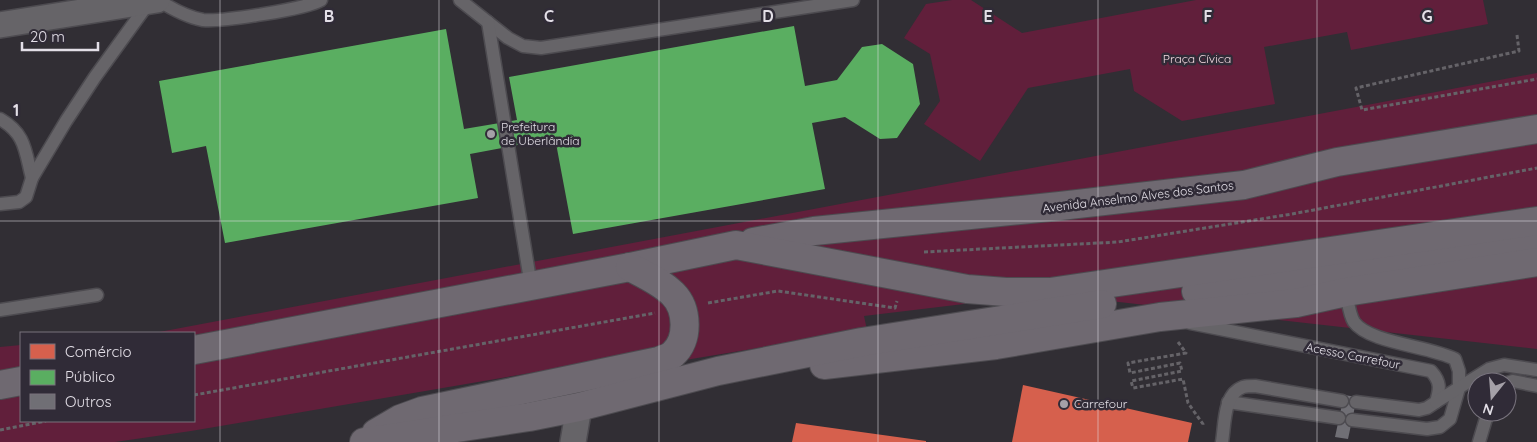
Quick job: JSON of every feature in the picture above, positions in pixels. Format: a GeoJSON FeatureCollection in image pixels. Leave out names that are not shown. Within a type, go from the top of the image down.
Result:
{"type":"FeatureCollection","features":[{"type":"Feature","properties":{"kind":"main road","name":"Avenida Anselmo Alves dos Santos"},"geometry":{"type":"LineString","coordinates":[[195,350],[814,230],[1149,197],[1244,185],[1337,162],[1537,129]]}},
{"type":"Feature","properties":{"kind":"main road"},"geometry":{"type":"LineString","coordinates":[[736,245],[967,289],[1006,292],[1050,292],[1537,221]]}},
{"type":"Feature","properties":{"kind":"main road"},"geometry":{"type":"LineString","coordinates":[[364,442],[529,417],[579,407],[718,371],[862,342],[1050,312],[1537,242]]}},
{"type":"Feature","properties":{"kind":"main road"},"geometry":{"type":"LineString","coordinates":[[718,371],[844,364],[996,345],[1160,317],[1296,303],[1346,292],[1537,262]]}},
{"type":"Feature","properties":{"kind":"main road"},"geometry":{"type":"LineString","coordinates":[[359,442],[400,419],[422,411],[659,361],[673,355],[682,342],[685,325],[682,308],[674,295],[661,284],[630,267]]}},
{"type":"Feature","properties":{"kind":"main road"},"geometry":{"type":"LineString","coordinates":[[0,385],[20,381]]}},
{"type":"Feature","properties":{"kind":"street"},"geometry":{"type":"LineString","coordinates":[[0,25],[155,0]]}},
{"type":"Feature","properties":{"kind":"street"},"geometry":{"type":"LineString","coordinates":[[573,442],[579,407]]}},
{"type":"Feature","properties":{"kind":"lane"},"geometry":{"type":"LineString","coordinates":[[0,204],[19,202],[26,196],[32,178],[66,121],[95,78],[155,0],[187,16],[203,20],[217,20],[299,7],[321,0]]}},
{"type":"Feature","properties":{"kind":"lane"},"geometry":{"type":"LineString","coordinates":[[466,2],[508,38],[523,46],[541,48],[853,0]]}},
{"type":"Feature","properties":{"kind":"lane"},"geometry":{"type":"LineString","coordinates":[[488,22],[531,286]]}},
{"type":"Feature","properties":{"kind":"lane"},"geometry":{"type":"LineString","coordinates":[[0,119],[13,126],[23,142],[32,178]]}},
{"type":"Feature","properties":{"kind":"lane"},"geometry":{"type":"LineString","coordinates":[[1346,292],[1354,322],[1365,332],[1382,339],[1443,353],[1455,359],[1459,371],[1459,388],[1450,419],[1440,427],[1427,430],[1352,420]]}},
{"type":"Feature","properties":{"kind":"lane"},"geometry":{"type":"LineString","coordinates":[[0,310],[97,295]]}},
{"type":"Feature","properties":{"kind":"lane","name":"Acesso Carrefour"},"geometry":{"type":"LineString","coordinates":[[1160,317],[1431,371],[1438,379],[1439,390],[1436,402]]}},
{"type":"Feature","properties":{"kind":"lane"},"geometry":{"type":"LineString","coordinates":[[1356,402],[1419,410],[1427,408],[1489,369],[1504,364],[1537,370]]}},
{"type":"Feature","properties":{"kind":"lane"},"geometry":{"type":"LineString","coordinates":[[1517,382],[1537,386]]}},
{"type":"Feature","properties":{"kind":"lane"},"geometry":{"type":"LineString","coordinates":[[1222,442],[1228,402],[1235,392],[1243,387],[1255,386],[1342,401]]}},
{"type":"Feature","properties":{"kind":"lane"},"geometry":{"type":"LineString","coordinates":[[1228,402],[1338,418]]}},
{"type":"Feature","properties":{"kind":"lane"},"geometry":{"type":"LineString","coordinates":[[1479,442],[1485,422]]}},
{"type":"Feature","properties":{"kind":"path"},"geometry":{"type":"LineString","coordinates":[[1517,35],[1519,51],[1356,88],[1362,110],[1537,79]]}},
{"type":"Feature","properties":{"kind":"path"},"geometry":{"type":"LineString","coordinates":[[1186,352],[1128,363],[1130,372],[1180,363],[1182,371],[1131,381],[1132,388],[1183,379],[1188,403],[1203,424],[1202,433]]}},
{"type":"Feature","properties":{"kind":"path"},"geometry":{"type":"LineString","coordinates":[[0,430],[41,422]]}},
{"type":"Feature","properties":{"kind":"green space","name":"Praça Cívica"},"geometry":{"type":"Polygon","coordinates":[[[952,0],[971,0],[1022,33],[1196,0],[1483,0],[1488,24],[1351,50],[1347,32],[1264,47],[1275,104],[1182,121],[1134,91],[1130,69],[1028,88],[980,161],[924,124],[940,101],[930,54],[904,38],[926,4],[952,0]]]}},
{"type":"Feature","properties":{"kind":"green space"},"geometry":{"type":"Polygon","coordinates":[[[1537,73],[1537,349],[1048,294],[864,316],[867,330],[667,363],[665,350],[191,431],[115,442],[0,442],[0,347],[20,345],[20,422],[195,422],[195,332],[159,332],[1537,73]]]}},
{"type":"Feature","properties":{"kind":"building: Comércio","name":"Carrefour"},"geometry":{"type":"Polygon","coordinates":[[[1023,385],[1192,423],[1188,442],[1012,442],[1023,385]]]}},
{"type":"Feature","properties":{"kind":"building: Comércio"},"geometry":{"type":"Polygon","coordinates":[[[796,423],[926,441],[926,442],[792,442],[796,423]]]}},
{"type":"Feature","properties":{"kind":"building: Público","name":"Prefeitura de Uberlândia"},"geometry":{"type":"Polygon","coordinates":[[[794,26],[805,86],[837,80],[862,47],[882,44],[913,64],[920,104],[897,138],[880,139],[845,117],[812,123],[825,189],[573,234],[555,138],[470,154],[478,198],[225,243],[206,146],[172,153],[159,81],[446,29],[464,129],[517,120],[509,77],[794,26]]]}},
{"type":"Feature","properties":{"kind":"building: Outros"},"geometry":{"type":"Polygon","coordinates":[[[1344,395],[1357,397],[1348,439],[1335,437],[1344,395]]]}},
{"type":"Feature","properties":{"kind":"place","name":"Prefeitura de Uberlândia"},"geometry":{"type":"Point","coordinates":[491,134]}},
{"type":"Feature","properties":{"kind":"place","name":"Carrefour"},"geometry":{"type":"Point","coordinates":[1064,404]}}]}
